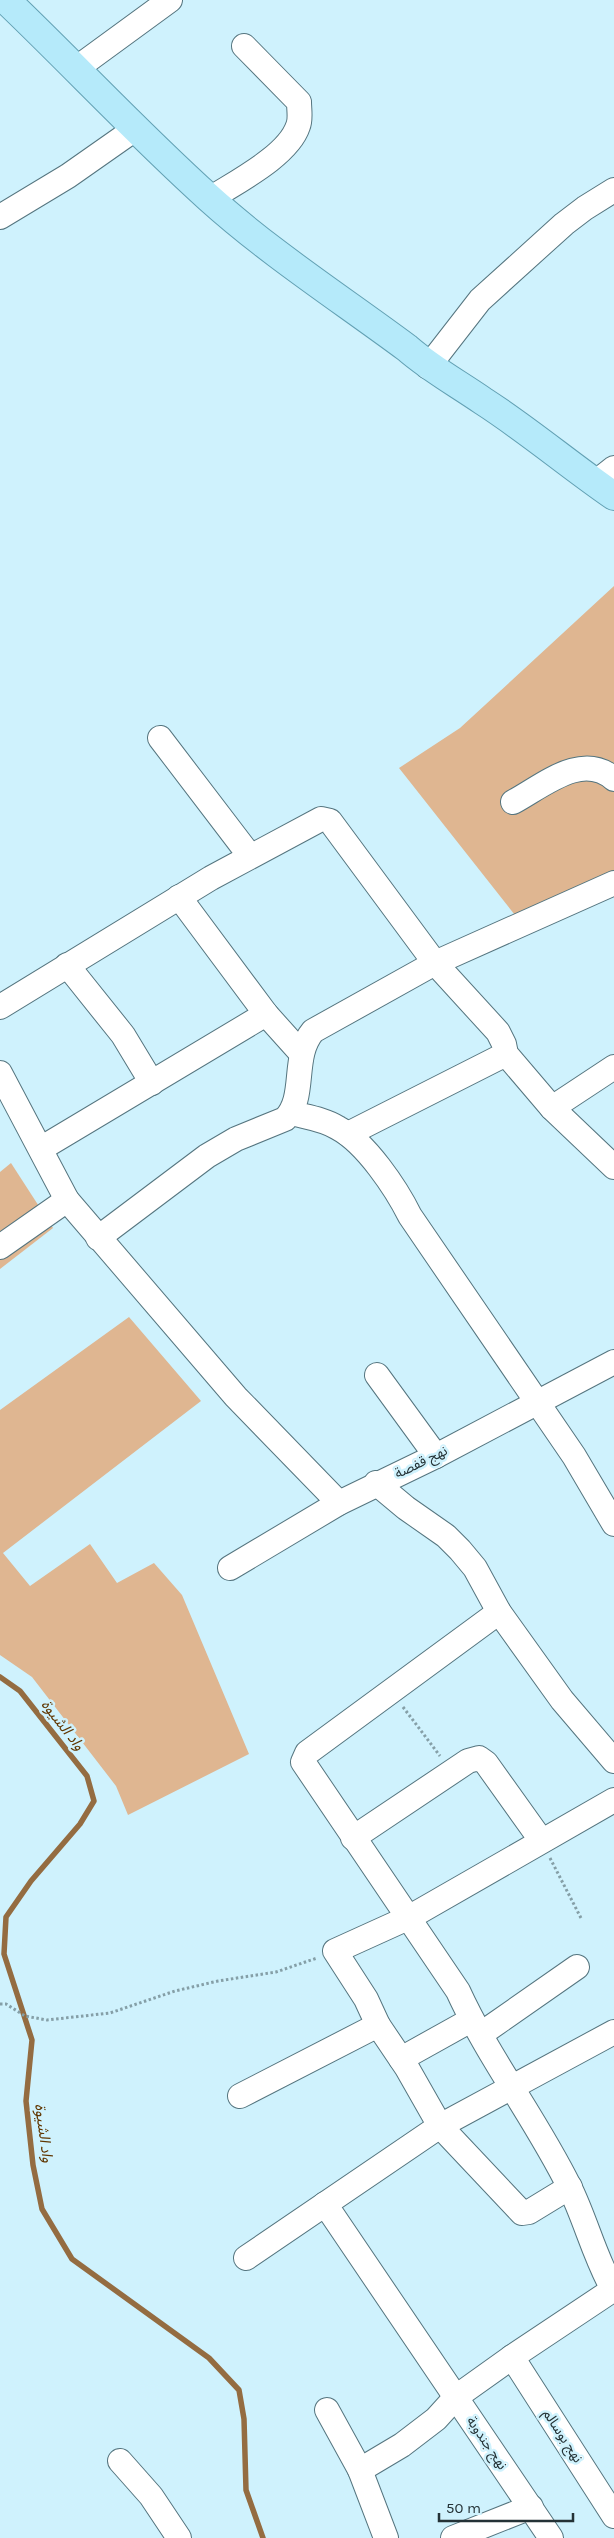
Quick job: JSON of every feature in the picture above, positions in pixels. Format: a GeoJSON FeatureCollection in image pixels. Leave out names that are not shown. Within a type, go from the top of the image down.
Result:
{"type":"FeatureCollection","features":[{"type":"Feature","properties":{"kind":"main road"},"geometry":{"type":"LineString","coordinates":[[6,0],[77,68],[135,129],[210,199],[260,240],[407,348],[428,367],[608,482]]}},
{"type":"Feature","properties":{"kind":"street"},"geometry":{"type":"LineString","coordinates":[[77,68],[170,0]]}},
{"type":"Feature","properties":{"kind":"street"},"geometry":{"type":"LineString","coordinates":[[210,199],[272,158],[291,138],[298,126],[299,102],[244,46]]}},
{"type":"Feature","properties":{"kind":"street"},"geometry":{"type":"LineString","coordinates":[[0,217],[68,176],[135,129]]}},
{"type":"Feature","properties":{"kind":"street"},"geometry":{"type":"LineString","coordinates":[[428,367],[480,300],[564,224],[584,208],[614,190]]}},
{"type":"Feature","properties":{"kind":"street"},"geometry":{"type":"LineString","coordinates":[[160,738],[250,856]]}},
{"type":"Feature","properties":{"kind":"street"},"geometry":{"type":"LineString","coordinates":[[513,802],[574,769],[589,767],[604,771],[614,779]]}},
{"type":"Feature","properties":{"kind":"street"},"geometry":{"type":"LineString","coordinates":[[0,1007],[179,897],[250,856],[321,819],[330,821],[435,963],[498,1032],[504,1044],[506,1054],[552,1108],[614,1167]]}},
{"type":"Feature","properties":{"kind":"street"},"geometry":{"type":"LineString","coordinates":[[98,1238],[207,1156],[236,1139],[285,1119],[291,1114],[295,1102],[301,1053],[306,1039],[313,1031],[435,963],[614,883]]}},
{"type":"Feature","properties":{"kind":"street"},"geometry":{"type":"LineString","coordinates":[[179,897],[266,1014],[301,1053]]}},
{"type":"Feature","properties":{"kind":"street"},"geometry":{"type":"LineString","coordinates":[[67,965],[123,1034],[152,1083]]}},
{"type":"Feature","properties":{"kind":"street"},"geometry":{"type":"LineString","coordinates":[[42,1148],[266,1014]]}},
{"type":"Feature","properties":{"kind":"street"},"geometry":{"type":"LineString","coordinates":[[348,1134],[506,1054]]}},
{"type":"Feature","properties":{"kind":"street"},"geometry":{"type":"LineString","coordinates":[[552,1108],[614,1067]]}},
{"type":"Feature","properties":{"kind":"street"},"geometry":{"type":"LineString","coordinates":[[0,1073],[42,1148],[67,1200],[236,1397],[339,1503]]}},
{"type":"Feature","properties":{"kind":"street"},"geometry":{"type":"LineString","coordinates":[[291,1114],[326,1122],[348,1134],[385,1173],[398,1190],[410,1216],[538,1402],[611,1513]]}},
{"type":"Feature","properties":{"kind":"street"},"geometry":{"type":"LineString","coordinates":[[0,1247],[67,1200]]}},
{"type":"Feature","properties":{"kind":"street","name":"نهج قفصة"},"geometry":{"type":"LineString","coordinates":[[230,1568],[376,1483],[436,1456],[614,1362]]}},
{"type":"Feature","properties":{"kind":"street"},"geometry":{"type":"LineString","coordinates":[[377,1375],[436,1456]]}},
{"type":"Feature","properties":{"kind":"street"},"geometry":{"type":"LineString","coordinates":[[376,1483],[453,1543],[475,1568],[499,1612],[562,1700],[614,1761]]}},
{"type":"Feature","properties":{"kind":"street"},"geometry":{"type":"LineString","coordinates":[[360,2470],[409,2440],[436,2419],[456,2397],[512,2356],[614,2290],[570,2187],[514,2088],[476,2027],[458,1991],[430,1954],[410,1917],[384,1885],[303,1762],[306,1753],[499,1612]]}},
{"type":"Feature","properties":{"kind":"street"},"geometry":{"type":"LineString","coordinates":[[353,1838],[468,1761],[478,1758],[486,1763],[541,1840]]}},
{"type":"Feature","properties":{"kind":"street"},"geometry":{"type":"LineString","coordinates":[[570,2187],[529,2212],[522,2212],[440,2126],[401,2059],[378,2025],[366,1999],[335,1952],[410,1917],[541,1840],[614,1800]]}},
{"type":"Feature","properties":{"kind":"street"},"geometry":{"type":"LineString","coordinates":[[401,2059],[476,2027],[577,1967]]}},
{"type":"Feature","properties":{"kind":"street"},"geometry":{"type":"LineString","coordinates":[[240,2096],[378,2025]]}},
{"type":"Feature","properties":{"kind":"street"},"geometry":{"type":"LineString","coordinates":[[246,2258],[440,2126],[514,2088],[614,2032]]}},
{"type":"Feature","properties":{"kind":"street","name":"نهج جندوبة"},"geometry":{"type":"LineString","coordinates":[[325,2204],[551,2538]]}},
{"type":"Feature","properties":{"kind":"street","name":"نهج بوسالم"},"geometry":{"type":"LineString","coordinates":[[512,2356],[614,2516]]}},
{"type":"Feature","properties":{"kind":"street"},"geometry":{"type":"LineString","coordinates":[[327,2410],[360,2470],[386,2538]]}},
{"type":"Feature","properties":{"kind":"street"},"geometry":{"type":"LineString","coordinates":[[120,2461],[151,2496],[179,2538]]}},
{"type":"Feature","properties":{"kind":"street"},"geometry":{"type":"LineString","coordinates":[[453,2538],[531,2507]]}},
{"type":"Feature","properties":{"kind":"path"},"geometry":{"type":"LineString","coordinates":[[391,1691],[452,1772]]}},
{"type":"Feature","properties":{"kind":"path"},"geometry":{"type":"LineString","coordinates":[[541,1840],[582,1920]]}},
{"type":"Feature","properties":{"kind":"path"},"geometry":{"type":"LineString","coordinates":[[0,2004],[6,2004],[25,2016],[47,2020],[110,2013],[192,1987],[276,1972],[335,1952]]}},
{"type":"Feature","properties":{"kind":"shaded area"},"geometry":{"type":"Polygon","coordinates":[[[614,586],[614,877],[518,919],[399,768],[460,728],[614,586]]]}},
{"type":"Feature","properties":{"kind":"shaded area"},"geometry":{"type":"Polygon","coordinates":[[[11,1163],[53,1228],[0,1269],[0,1172],[11,1163]]]}},
{"type":"Feature","properties":{"kind":"shaded area"},"geometry":{"type":"Polygon","coordinates":[[[129,1317],[201,1401],[3,1553],[30,1586],[90,1544],[117,1583],[154,1563],[182,1595],[249,1754],[128,1815],[116,1786],[32,1677],[0,1655],[0,1410],[129,1317]]]}},
{"type":"Feature","properties":{"kind":"waterway","name":"واد الشيوة"},"geometry":{"type":"LineString","coordinates":[[0,1677],[20,1691],[87,1776],[94,1801],[80,1824],[31,1881],[6,1917],[4,1954],[32,2040],[26,2101],[33,2165],[42,2209],[72,2259],[209,2358],[239,2390],[244,2419],[246,2490],[263,2538]]}}]}
